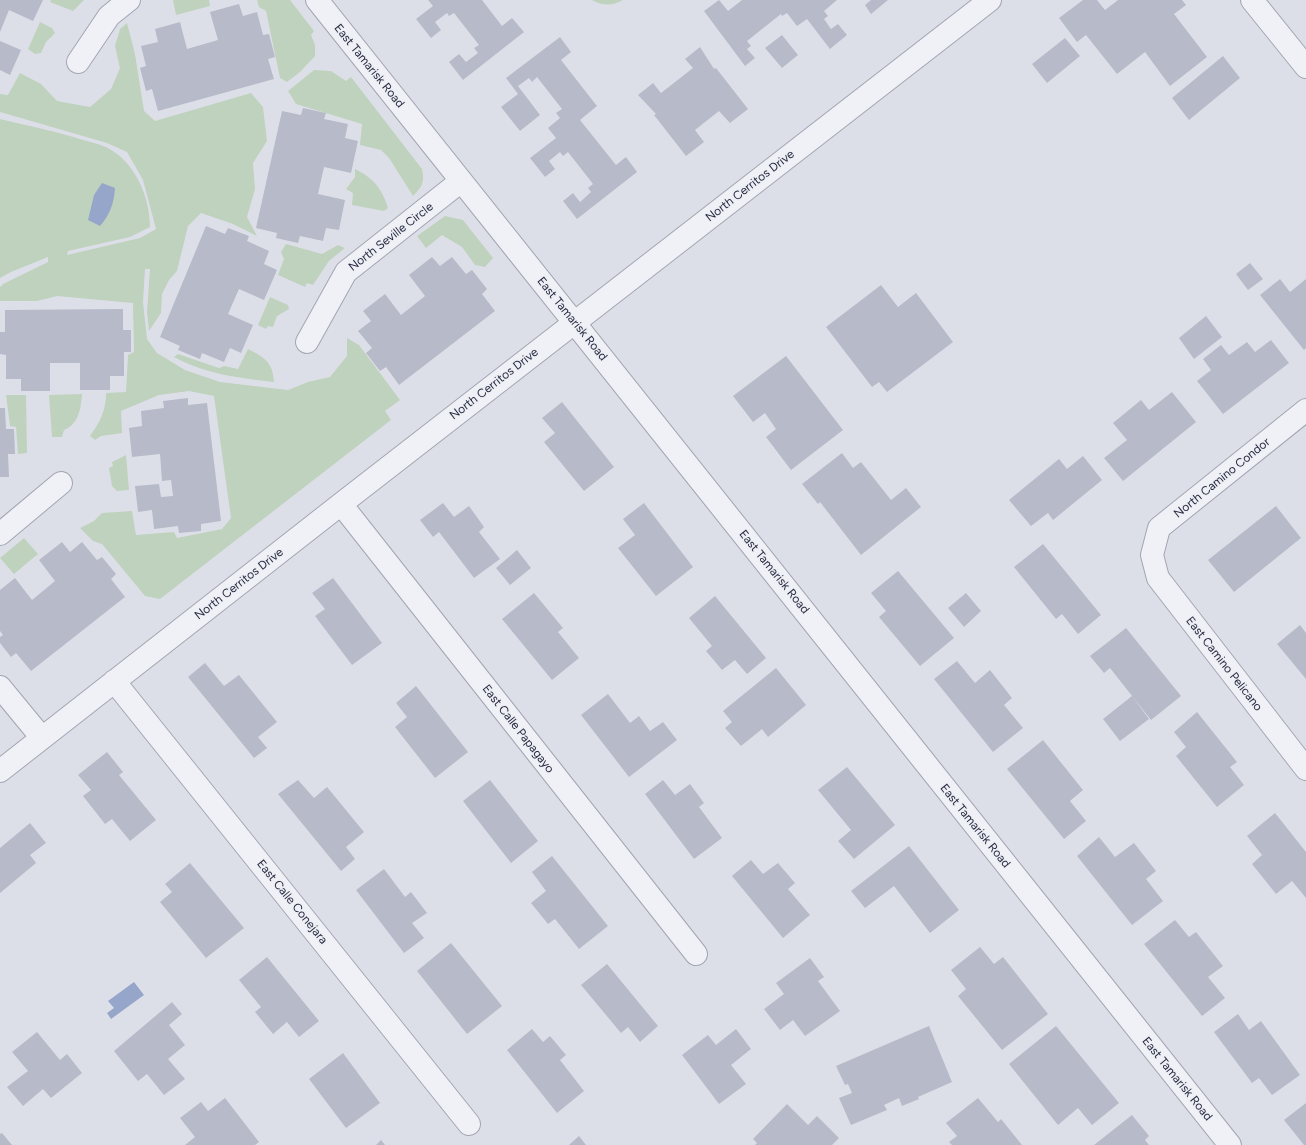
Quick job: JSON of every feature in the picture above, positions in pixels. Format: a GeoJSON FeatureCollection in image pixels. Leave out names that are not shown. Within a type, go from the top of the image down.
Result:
{"type":"FeatureCollection","features":[{"type":"Feature","properties":{"kind":"street"},"geometry":{"type":"LineString","coordinates":[[78,62],[109,16],[129,0]]}},
{"type":"Feature","properties":{"kind":"street","name":"East Tamarisk Road"},"geometry":{"type":"LineString","coordinates":[[317,0],[1230,1145]]}},
{"type":"Feature","properties":{"kind":"street","name":"North Cerritos Drive"},"geometry":{"type":"LineString","coordinates":[[0,771],[574,322],[990,0]]}},
{"type":"Feature","properties":{"kind":"street"},"geometry":{"type":"LineString","coordinates":[[1252,0],[1306,67]]}},
{"type":"Feature","properties":{"kind":"street","name":"North Seville Circle"},"geometry":{"type":"LineString","coordinates":[[307,342],[346,272],[461,181]]}},
{"type":"Feature","properties":{"kind":"street","name":"North Camino Condor"},"geometry":{"type":"LineString","coordinates":[[1152,555],[1159,528],[1306,410]]}},
{"type":"Feature","properties":{"kind":"street"},"geometry":{"type":"LineString","coordinates":[[0,534],[61,483]]}},
{"type":"Feature","properties":{"kind":"street","name":"East Calle Papagayo"},"geometry":{"type":"LineString","coordinates":[[341,504],[696,954]]}},
{"type":"Feature","properties":{"kind":"street","name":"East Camino Pelicano"},"geometry":{"type":"LineString","coordinates":[[1152,555],[1158,578],[1306,769]]}},
{"type":"Feature","properties":{"kind":"street","name":"East Calle Conejara"},"geometry":{"type":"LineString","coordinates":[[114,681],[469,1124]]}},
{"type":"Feature","properties":{"kind":"street"},"geometry":{"type":"LineString","coordinates":[[0,687],[42,738]]}},
{"type":"Feature","properties":{"kind":"green space"},"geometry":{"type":"Polygon","coordinates":[[[51,0],[84,0],[73,11],[50,2],[51,0]]]}},
{"type":"Feature","properties":{"kind":"green space"},"geometry":{"type":"Polygon","coordinates":[[[173,0],[209,0],[210,6],[176,15],[173,0]]]}},
{"type":"Feature","properties":{"kind":"green space"},"geometry":{"type":"Polygon","coordinates":[[[257,0],[290,0],[314,31],[311,35],[315,45],[315,56],[300,72],[287,82],[280,78],[266,11],[259,7],[257,0]]]}},
{"type":"Feature","properties":{"kind":"green space"},"geometry":{"type":"Polygon","coordinates":[[[592,0],[623,0],[608,4],[592,0]]]}},
{"type":"Feature","properties":{"kind":"green space"},"geometry":{"type":"Polygon","coordinates":[[[40,22],[52,28],[55,33],[46,42],[41,53],[35,54],[28,49],[40,22]]]}},
{"type":"Feature","properties":{"kind":"green space"},"geometry":{"type":"Polygon","coordinates":[[[127,23],[135,54],[144,111],[155,121],[251,93],[263,107],[267,141],[253,163],[255,189],[247,217],[257,236],[233,224],[201,213],[188,226],[177,271],[169,280],[162,294],[161,313],[149,331],[147,312],[150,269],[145,269],[143,302],[147,339],[157,353],[185,370],[220,382],[288,390],[308,382],[330,377],[347,356],[347,338],[359,345],[400,400],[385,411],[391,420],[160,599],[145,596],[102,544],[93,541],[80,528],[94,521],[102,513],[132,511],[136,535],[174,532],[177,538],[222,529],[231,518],[214,396],[189,391],[159,395],[121,411],[122,433],[101,436],[95,440],[90,436],[102,416],[106,393],[126,392],[128,355],[134,352],[133,303],[57,296],[37,301],[0,301],[0,287],[3,284],[48,262],[48,257],[0,278],[0,119],[63,134],[106,147],[125,161],[139,181],[147,204],[150,227],[130,237],[68,251],[67,255],[140,238],[156,229],[143,180],[127,152],[107,143],[0,112],[0,94],[8,95],[20,73],[41,84],[57,101],[90,107],[111,89],[120,68],[115,46],[120,29],[127,23]]]}},
{"type":"Feature","properties":{"kind":"green space"},"geometry":{"type":"Polygon","coordinates":[[[314,70],[331,71],[346,81],[351,77],[422,169],[422,184],[413,196],[389,158],[381,150],[360,145],[362,124],[296,104],[288,91],[314,70]]]}},
{"type":"Feature","properties":{"kind":"green space"},"geometry":{"type":"Polygon","coordinates":[[[355,169],[362,172],[372,180],[383,195],[388,208],[384,211],[352,205],[353,193],[346,189],[355,177],[355,169]]]}},
{"type":"Feature","properties":{"kind":"green space"},"geometry":{"type":"Polygon","coordinates":[[[445,216],[463,220],[493,258],[485,267],[475,265],[462,247],[442,235],[426,248],[417,236],[445,216]]]}},
{"type":"Feature","properties":{"kind":"green space"},"geometry":{"type":"Polygon","coordinates":[[[286,244],[322,254],[338,245],[345,248],[329,261],[313,285],[307,283],[305,287],[278,275],[284,259],[281,252],[286,244]]]}},
{"type":"Feature","properties":{"kind":"green space"},"geometry":{"type":"Polygon","coordinates":[[[270,297],[288,305],[289,309],[277,316],[273,327],[268,326],[266,329],[258,325],[270,297]]]}},
{"type":"Feature","properties":{"kind":"green space"},"geometry":{"type":"Polygon","coordinates":[[[248,349],[267,361],[272,370],[274,382],[235,377],[198,368],[174,357],[178,354],[219,368],[224,366],[238,369],[248,349]]]}},
{"type":"Feature","properties":{"kind":"green space"},"geometry":{"type":"Polygon","coordinates":[[[82,394],[80,410],[76,420],[64,430],[62,437],[52,437],[49,395],[82,394]]]}},
{"type":"Feature","properties":{"kind":"green space"},"geometry":{"type":"Polygon","coordinates":[[[6,395],[26,395],[27,453],[18,454],[16,427],[10,426],[6,395]]]}},
{"type":"Feature","properties":{"kind":"green space"},"geometry":{"type":"Polygon","coordinates":[[[126,455],[129,490],[117,491],[112,486],[109,468],[113,466],[112,462],[126,455]]]}},
{"type":"Feature","properties":{"kind":"green space"},"geometry":{"type":"Polygon","coordinates":[[[24,538],[38,554],[14,574],[0,558],[24,538]]]}},
{"type":"Feature","properties":{"kind":"water"},"geometry":{"type":"Polygon","coordinates":[[[102,183],[115,188],[111,208],[100,226],[88,220],[94,195],[102,183]]]}},
{"type":"Feature","properties":{"kind":"water"},"geometry":{"type":"Polygon","coordinates":[[[134,982],[144,995],[111,1019],[107,1013],[114,1008],[108,1001],[134,982]]]}},
{"type":"Feature","properties":{"kind":"building"},"geometry":{"type":"Polygon","coordinates":[[[0,0],[43,0],[33,21],[9,10],[0,32],[0,0]]]}},
{"type":"Feature","properties":{"kind":"building"},"geometry":{"type":"Polygon","coordinates":[[[428,0],[482,0],[502,26],[512,18],[524,32],[463,80],[449,62],[459,54],[466,62],[478,53],[474,48],[479,45],[454,13],[449,16],[447,13],[435,22],[441,30],[431,38],[416,19],[433,6],[428,0]]]}},
{"type":"Feature","properties":{"kind":"building"},"geometry":{"type":"Polygon","coordinates":[[[719,0],[728,11],[742,0],[837,0],[824,11],[828,16],[824,19],[831,29],[838,24],[847,35],[830,49],[807,19],[797,26],[787,13],[782,16],[781,14],[747,41],[751,46],[747,49],[755,58],[745,66],[704,11],[719,0]]]}},
{"type":"Feature","properties":{"kind":"building"},"geometry":{"type":"Polygon","coordinates":[[[871,0],[888,0],[871,14],[865,5],[871,0]]]}},
{"type":"Feature","properties":{"kind":"building"},"geometry":{"type":"Polygon","coordinates":[[[1083,0],[1097,0],[1105,10],[1118,0],[1182,0],[1186,5],[1174,14],[1207,57],[1170,86],[1145,52],[1117,74],[1086,35],[1077,42],[1059,18],[1083,0]]]}},
{"type":"Feature","properties":{"kind":"building"},"geometry":{"type":"Polygon","coordinates":[[[239,4],[243,16],[257,12],[263,35],[269,34],[275,57],[268,59],[274,79],[158,111],[152,89],[146,91],[140,68],[146,66],[141,46],[158,42],[155,29],[180,22],[187,49],[218,40],[210,12],[239,4]]]}},
{"type":"Feature","properties":{"kind":"building"},"geometry":{"type":"Polygon","coordinates":[[[782,35],[798,55],[782,68],[765,48],[782,35]]]}},
{"type":"Feature","properties":{"kind":"building"},"geometry":{"type":"Polygon","coordinates":[[[560,37],[571,52],[561,60],[597,106],[580,120],[616,165],[626,157],[637,172],[577,219],[563,201],[573,193],[580,202],[591,192],[588,188],[593,184],[568,152],[563,156],[560,152],[549,161],[555,169],[545,177],[530,158],[556,138],[548,128],[560,118],[556,113],[562,109],[537,77],[532,82],[529,78],[518,86],[540,115],[520,131],[501,107],[518,94],[506,78],[560,37]]]}},
{"type":"Feature","properties":{"kind":"building"},"geometry":{"type":"Polygon","coordinates":[[[1065,38],[1080,56],[1047,83],[1032,64],[1065,38]]]}},
{"type":"Feature","properties":{"kind":"building"},"geometry":{"type":"Polygon","coordinates":[[[0,41],[21,50],[10,75],[0,70],[0,41]]]}},
{"type":"Feature","properties":{"kind":"building"},"geometry":{"type":"Polygon","coordinates":[[[700,47],[714,69],[716,68],[748,109],[730,123],[719,111],[695,130],[704,142],[686,156],[654,115],[656,114],[638,95],[653,83],[661,93],[693,68],[685,59],[700,47]]]}},
{"type":"Feature","properties":{"kind":"building"},"geometry":{"type":"Polygon","coordinates":[[[1223,56],[1240,78],[1189,120],[1172,98],[1223,56]]]}},
{"type":"Feature","properties":{"kind":"building"},"geometry":{"type":"Polygon","coordinates":[[[303,108],[326,113],[324,119],[348,124],[345,138],[358,141],[351,173],[324,167],[318,194],[345,200],[339,230],[326,228],[323,241],[300,236],[298,243],[276,238],[277,233],[256,228],[282,111],[301,115],[303,108]]]}},
{"type":"Feature","properties":{"kind":"building"},"geometry":{"type":"Polygon","coordinates":[[[206,226],[225,234],[228,228],[249,236],[247,241],[269,251],[264,264],[277,270],[264,300],[239,289],[228,314],[253,325],[241,353],[230,348],[224,362],[202,353],[200,359],[178,350],[180,346],[160,337],[206,226]]]}},
{"type":"Feature","properties":{"kind":"building"},"geometry":{"type":"Polygon","coordinates":[[[432,257],[440,266],[452,257],[466,274],[472,270],[487,289],[482,294],[495,311],[399,385],[386,367],[380,371],[366,353],[372,348],[358,331],[371,321],[363,311],[385,294],[401,315],[425,296],[409,275],[432,257]]]}},
{"type":"Feature","properties":{"kind":"building"},"geometry":{"type":"Polygon","coordinates":[[[1250,263],[1263,279],[1248,290],[1236,274],[1250,263]]]}},
{"type":"Feature","properties":{"kind":"building"},"geometry":{"type":"Polygon","coordinates":[[[1280,279],[1290,292],[1306,279],[1306,348],[1304,350],[1260,295],[1280,279]]]}},
{"type":"Feature","properties":{"kind":"building"},"geometry":{"type":"Polygon","coordinates":[[[881,285],[898,307],[916,293],[953,342],[887,392],[879,382],[872,387],[826,327],[881,285]]]}},
{"type":"Feature","properties":{"kind":"building"},"geometry":{"type":"Polygon","coordinates":[[[123,309],[123,330],[131,330],[131,352],[124,352],[124,376],[110,376],[110,390],[80,390],[80,363],[50,363],[50,391],[21,391],[21,379],[6,379],[6,355],[0,354],[0,332],[5,332],[5,310],[123,309]]]}},
{"type":"Feature","properties":{"kind":"building"},"geometry":{"type":"Polygon","coordinates":[[[1206,316],[1222,337],[1194,359],[1179,338],[1206,316]]]}},
{"type":"Feature","properties":{"kind":"building"},"geometry":{"type":"Polygon","coordinates":[[[1271,340],[1289,363],[1223,414],[1197,381],[1211,370],[1203,359],[1221,345],[1229,355],[1247,342],[1255,352],[1271,340]]]}},
{"type":"Feature","properties":{"kind":"building"},"geometry":{"type":"Polygon","coordinates":[[[786,356],[843,430],[791,470],[766,437],[776,429],[765,413],[753,422],[733,396],[786,356]]]}},
{"type":"Feature","properties":{"kind":"building"},"geometry":{"type":"Polygon","coordinates":[[[1172,392],[1196,422],[1123,481],[1104,458],[1127,440],[1113,423],[1141,400],[1149,410],[1172,392]]]}},
{"type":"Feature","properties":{"kind":"building"},"geometry":{"type":"Polygon","coordinates":[[[188,398],[188,405],[207,403],[221,521],[201,524],[201,531],[179,533],[178,526],[154,529],[152,510],[138,512],[135,486],[159,484],[161,497],[173,496],[171,480],[162,481],[160,454],[132,457],[129,428],[142,426],[141,411],[164,408],[163,401],[188,398]]]}},
{"type":"Feature","properties":{"kind":"building"},"geometry":{"type":"Polygon","coordinates":[[[562,402],[614,467],[584,491],[544,442],[555,433],[542,418],[562,402]]]}},
{"type":"Feature","properties":{"kind":"building"},"geometry":{"type":"Polygon","coordinates":[[[0,408],[5,408],[6,429],[14,429],[15,454],[8,454],[9,477],[0,477],[0,408]]]}},
{"type":"Feature","properties":{"kind":"building"},"geometry":{"type":"Polygon","coordinates":[[[842,453],[853,468],[861,462],[891,500],[906,488],[921,507],[861,555],[820,502],[818,504],[802,484],[842,453]]]}},
{"type":"Feature","properties":{"kind":"building"},"geometry":{"type":"Polygon","coordinates":[[[1083,456],[1102,480],[1053,520],[1048,513],[1031,526],[1009,500],[1059,459],[1067,469],[1083,456]]]}},
{"type":"Feature","properties":{"kind":"building"},"geometry":{"type":"Polygon","coordinates":[[[443,503],[454,517],[469,506],[484,527],[479,532],[500,559],[474,578],[439,532],[433,537],[420,520],[443,503]]]}},
{"type":"Feature","properties":{"kind":"building"},"geometry":{"type":"Polygon","coordinates":[[[644,503],[693,567],[656,596],[618,548],[635,535],[623,519],[644,503]]]}},
{"type":"Feature","properties":{"kind":"building"},"geometry":{"type":"Polygon","coordinates":[[[1276,506],[1301,538],[1234,592],[1208,560],[1276,506]]]}},
{"type":"Feature","properties":{"kind":"building"},"geometry":{"type":"Polygon","coordinates":[[[62,542],[70,552],[82,542],[97,560],[102,557],[116,574],[111,579],[125,597],[31,671],[16,653],[11,657],[0,643],[0,637],[3,635],[0,631],[0,590],[15,578],[32,600],[55,581],[39,560],[62,542]]]}},
{"type":"Feature","properties":{"kind":"building"},"geometry":{"type":"Polygon","coordinates":[[[1043,544],[1101,615],[1078,634],[1062,614],[1056,619],[1014,567],[1043,544]]]}},
{"type":"Feature","properties":{"kind":"building"},"geometry":{"type":"Polygon","coordinates":[[[517,550],[531,568],[510,585],[496,568],[517,550]]]}},
{"type":"Feature","properties":{"kind":"building"},"geometry":{"type":"Polygon","coordinates":[[[898,571],[954,638],[920,666],[879,617],[886,611],[871,593],[898,571]]]}},
{"type":"Feature","properties":{"kind":"building"},"geometry":{"type":"Polygon","coordinates":[[[333,578],[382,643],[352,665],[315,616],[325,609],[312,593],[333,578]]]}},
{"type":"Feature","properties":{"kind":"building"},"geometry":{"type":"Polygon","coordinates":[[[534,593],[563,628],[558,632],[579,658],[552,680],[502,619],[534,593]]]}},
{"type":"Feature","properties":{"kind":"building"},"geometry":{"type":"Polygon","coordinates":[[[966,593],[981,611],[964,627],[948,608],[966,593]]]}},
{"type":"Feature","properties":{"kind":"building"},"geometry":{"type":"Polygon","coordinates":[[[715,596],[766,658],[747,674],[735,660],[722,670],[706,651],[712,646],[689,618],[715,596]]]}},
{"type":"Feature","properties":{"kind":"building"},"geometry":{"type":"Polygon","coordinates":[[[1300,625],[1306,633],[1306,679],[1277,644],[1300,625]]]}},
{"type":"Feature","properties":{"kind":"building"},"geometry":{"type":"Polygon","coordinates":[[[1126,628],[1181,696],[1151,720],[1110,668],[1104,673],[1090,656],[1126,628]]]}},
{"type":"Feature","properties":{"kind":"building"},"geometry":{"type":"Polygon","coordinates":[[[957,661],[975,683],[990,670],[1012,698],[1004,705],[1023,728],[993,752],[934,679],[957,661]]]}},
{"type":"Feature","properties":{"kind":"building"},"geometry":{"type":"Polygon","coordinates":[[[205,663],[224,686],[239,675],[277,722],[258,737],[267,748],[254,758],[188,677],[205,663]]]}},
{"type":"Feature","properties":{"kind":"building"},"geometry":{"type":"Polygon","coordinates":[[[776,668],[806,705],[768,737],[762,729],[741,746],[725,728],[732,722],[723,711],[776,668]]]}},
{"type":"Feature","properties":{"kind":"building"},"geometry":{"type":"Polygon","coordinates":[[[416,686],[468,752],[435,778],[395,727],[407,717],[396,703],[416,686]]]}},
{"type":"Feature","properties":{"kind":"building"},"geometry":{"type":"Polygon","coordinates":[[[608,694],[630,723],[639,716],[650,731],[663,722],[677,740],[629,777],[581,715],[608,694]]]}},
{"type":"Feature","properties":{"kind":"building"},"geometry":{"type":"Polygon","coordinates":[[[1132,696],[1149,719],[1120,741],[1103,719],[1132,696]]]}},
{"type":"Feature","properties":{"kind":"building"},"geometry":{"type":"Polygon","coordinates":[[[1197,712],[1237,762],[1230,767],[1244,785],[1217,807],[1176,756],[1186,747],[1174,732],[1197,712]]]}},
{"type":"Feature","properties":{"kind":"building"},"geometry":{"type":"Polygon","coordinates":[[[1043,740],[1083,790],[1070,801],[1086,821],[1064,839],[1007,769],[1043,740]]]}},
{"type":"Feature","properties":{"kind":"building"},"geometry":{"type":"Polygon","coordinates":[[[107,752],[123,772],[119,775],[156,820],[130,841],[112,819],[105,824],[83,796],[91,790],[78,775],[107,752]]]}},
{"type":"Feature","properties":{"kind":"building"},"geometry":{"type":"Polygon","coordinates":[[[847,767],[895,825],[854,859],[838,841],[851,830],[818,790],[847,767]]]}},
{"type":"Feature","properties":{"kind":"building"},"geometry":{"type":"Polygon","coordinates":[[[298,780],[314,798],[327,787],[364,832],[346,847],[355,859],[341,871],[278,794],[298,780]]]}},
{"type":"Feature","properties":{"kind":"building"},"geometry":{"type":"Polygon","coordinates":[[[490,780],[538,841],[511,863],[463,801],[490,780]]]}},
{"type":"Feature","properties":{"kind":"building"},"geometry":{"type":"Polygon","coordinates":[[[663,780],[675,795],[690,784],[704,803],[699,807],[722,838],[694,859],[645,794],[663,780]]]}},
{"type":"Feature","properties":{"kind":"building"},"geometry":{"type":"Polygon","coordinates":[[[1275,813],[1306,852],[1306,898],[1292,881],[1276,894],[1252,864],[1262,855],[1247,836],[1275,813]]]}},
{"type":"Feature","properties":{"kind":"building"},"geometry":{"type":"Polygon","coordinates":[[[30,823],[46,843],[30,855],[36,863],[0,893],[0,848],[30,823]]]}},
{"type":"Feature","properties":{"kind":"building"},"geometry":{"type":"Polygon","coordinates":[[[1099,837],[1115,857],[1134,843],[1156,871],[1146,879],[1163,901],[1132,925],[1077,856],[1099,837]]]}},
{"type":"Feature","properties":{"kind":"building"},"geometry":{"type":"Polygon","coordinates":[[[909,846],[959,910],[930,933],[894,886],[865,908],[851,891],[909,846]]]}},
{"type":"Feature","properties":{"kind":"building"},"geometry":{"type":"Polygon","coordinates":[[[552,856],[608,926],[579,949],[555,919],[548,924],[531,903],[546,891],[532,872],[552,856]]]}},
{"type":"Feature","properties":{"kind":"building"},"geometry":{"type":"Polygon","coordinates":[[[751,860],[763,874],[778,863],[795,883],[788,889],[810,915],[783,938],[732,876],[751,860]]]}},
{"type":"Feature","properties":{"kind":"building"},"geometry":{"type":"Polygon","coordinates":[[[190,863],[244,928],[206,958],[160,902],[172,892],[165,884],[190,863]]]}},
{"type":"Feature","properties":{"kind":"building"},"geometry":{"type":"Polygon","coordinates":[[[384,869],[405,897],[411,892],[427,913],[412,923],[424,938],[404,953],[356,890],[384,869]]]}},
{"type":"Feature","properties":{"kind":"building"},"geometry":{"type":"Polygon","coordinates":[[[1175,920],[1189,937],[1196,932],[1223,966],[1208,977],[1225,998],[1202,1016],[1144,944],[1175,920]]]}},
{"type":"Feature","properties":{"kind":"building"},"geometry":{"type":"Polygon","coordinates":[[[451,943],[502,1006],[467,1034],[417,971],[451,943]]]}},
{"type":"Feature","properties":{"kind":"building"},"geometry":{"type":"Polygon","coordinates":[[[980,947],[994,964],[1003,957],[1048,1014],[1002,1050],[958,996],[966,989],[951,970],[980,947]]]}},
{"type":"Feature","properties":{"kind":"building"},"geometry":{"type":"Polygon","coordinates":[[[267,957],[319,1021],[299,1037],[287,1022],[273,1034],[255,1012],[261,1007],[239,980],[267,957]]]}},
{"type":"Feature","properties":{"kind":"building"},"geometry":{"type":"Polygon","coordinates":[[[810,958],[824,977],[818,981],[840,1011],[805,1036],[793,1020],[780,1030],[764,1009],[784,994],[776,983],[810,958]]]}},
{"type":"Feature","properties":{"kind":"building"},"geometry":{"type":"Polygon","coordinates":[[[607,964],[658,1026],[640,1042],[628,1027],[621,1033],[581,985],[607,964]]]}},
{"type":"Feature","properties":{"kind":"building"},"geometry":{"type":"Polygon","coordinates":[[[172,1002],[182,1014],[169,1025],[185,1045],[168,1059],[185,1079],[164,1095],[147,1074],[138,1081],[114,1051],[172,1002]]]}},
{"type":"Feature","properties":{"kind":"building"},"geometry":{"type":"Polygon","coordinates":[[[1238,1014],[1249,1030],[1261,1021],[1300,1075],[1272,1095],[1259,1078],[1252,1083],[1214,1032],[1238,1014]]]}},
{"type":"Feature","properties":{"kind":"building"},"geometry":{"type":"Polygon","coordinates":[[[929,1026],[952,1082],[902,1106],[899,1098],[884,1105],[887,1110],[851,1125],[839,1098],[852,1093],[848,1084],[845,1085],[836,1066],[929,1026]]]}},
{"type":"Feature","properties":{"kind":"building"},"geometry":{"type":"Polygon","coordinates":[[[1056,1026],[1119,1103],[1092,1125],[1078,1108],[1058,1125],[1009,1064],[1056,1026]]]}},
{"type":"Feature","properties":{"kind":"building"},"geometry":{"type":"Polygon","coordinates":[[[532,1029],[543,1042],[550,1036],[566,1055],[560,1060],[584,1091],[557,1113],[507,1050],[532,1029]]]}},
{"type":"Feature","properties":{"kind":"building"},"geometry":{"type":"Polygon","coordinates":[[[736,1029],[751,1049],[731,1065],[746,1084],[719,1104],[682,1055],[708,1035],[716,1045],[736,1029]]]}},
{"type":"Feature","properties":{"kind":"building"},"geometry":{"type":"Polygon","coordinates":[[[37,1032],[60,1060],[67,1054],[82,1073],[51,1098],[43,1089],[23,1106],[7,1087],[28,1071],[12,1052],[37,1032]]]}},
{"type":"Feature","properties":{"kind":"building"},"geometry":{"type":"Polygon","coordinates":[[[343,1053],[380,1103],[346,1128],[309,1079],[343,1053]]]}},
{"type":"Feature","properties":{"kind":"building"},"geometry":{"type":"Polygon","coordinates":[[[225,1098],[259,1142],[255,1145],[185,1145],[195,1137],[180,1118],[201,1102],[208,1111],[225,1098]]]}},
{"type":"Feature","properties":{"kind":"building"},"geometry":{"type":"Polygon","coordinates":[[[978,1098],[998,1122],[1001,1119],[1022,1145],[952,1145],[949,1142],[957,1136],[946,1123],[978,1098]]]}},
{"type":"Feature","properties":{"kind":"building"},"geometry":{"type":"Polygon","coordinates":[[[1306,1103],[1306,1145],[1304,1145],[1284,1120],[1306,1103]]]}},
{"type":"Feature","properties":{"kind":"building"},"geometry":{"type":"Polygon","coordinates":[[[787,1104],[808,1125],[817,1116],[839,1138],[832,1145],[755,1145],[757,1143],[753,1139],[787,1104]]]}},
{"type":"Feature","properties":{"kind":"building"},"geometry":{"type":"Polygon","coordinates":[[[1132,1115],[1149,1136],[1145,1140],[1149,1145],[1094,1145],[1132,1115]]]}},
{"type":"Feature","properties":{"kind":"building"},"geometry":{"type":"Polygon","coordinates":[[[2,1133],[12,1145],[0,1145],[0,1134],[2,1133]]]}},
{"type":"Feature","properties":{"kind":"building"},"geometry":{"type":"Polygon","coordinates":[[[579,1136],[586,1145],[569,1145],[579,1136]]]}},
{"type":"Feature","properties":{"kind":"building"},"geometry":{"type":"Polygon","coordinates":[[[381,1140],[385,1145],[376,1145],[381,1140]]]}}]}
